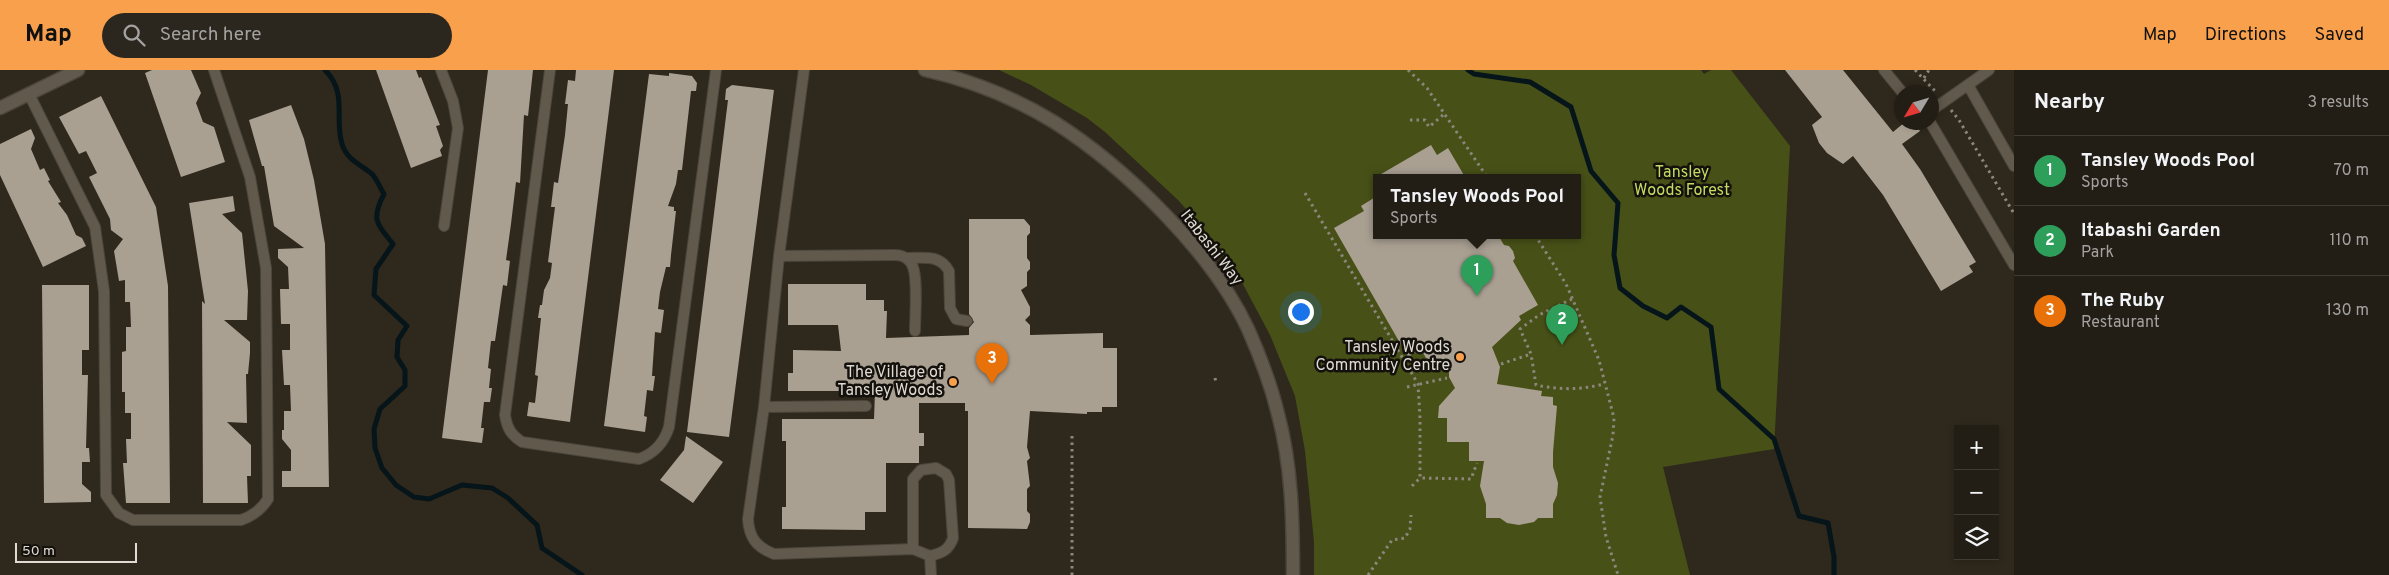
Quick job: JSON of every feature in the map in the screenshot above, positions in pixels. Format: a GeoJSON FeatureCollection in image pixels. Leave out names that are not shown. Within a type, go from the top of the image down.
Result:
{"type":"FeatureCollection","features":[{"type":"Feature","properties":{"kind":"street"},"geometry":{"type":"LineString","coordinates":[[0,108],[78,70]]}},
{"type":"Feature","properties":{"kind":"street","name":"Itabashi Way"},"geometry":{"type":"LineString","coordinates":[[925,70],[948,75],[986,89],[1053,122],[1108,163],[1149,200],[1181,232],[1205,262],[1229,295],[1247,328],[1278,414],[1290,486],[1293,575]]}},
{"type":"Feature","properties":{"kind":"lane"},"geometry":{"type":"LineString","coordinates":[[29,94],[95,228],[104,291],[106,495],[119,513],[132,520],[241,520],[252,516],[262,508],[268,499],[266,268],[250,177],[214,70]]}},
{"type":"Feature","properties":{"kind":"lane"},"geometry":{"type":"LineString","coordinates":[[441,70],[453,101],[458,128],[444,226]]}},
{"type":"Feature","properties":{"kind":"lane"},"geometry":{"type":"LineString","coordinates":[[550,70],[506,415],[507,427],[514,437],[522,442],[639,459],[649,456],[660,446],[669,427],[716,70]]}},
{"type":"Feature","properties":{"kind":"lane"},"geometry":{"type":"LineString","coordinates":[[804,70],[779,256],[764,407],[748,519],[749,532],[756,543],[764,550],[774,554],[913,549],[930,556],[946,550],[951,546],[953,538],[949,480],[946,474],[936,468],[921,470],[913,479],[913,549]]}},
{"type":"Feature","properties":{"kind":"lane"},"geometry":{"type":"LineString","coordinates":[[1884,70],[1896,85]]}},
{"type":"Feature","properties":{"kind":"lane"},"geometry":{"type":"LineString","coordinates":[[1939,105],[1990,70]]}},
{"type":"Feature","properties":{"kind":"lane"},"geometry":{"type":"LineString","coordinates":[[1968,85],[2014,166]]}},
{"type":"Feature","properties":{"kind":"lane"},"geometry":{"type":"LineString","coordinates":[[1935,130],[2014,265]]}},
{"type":"Feature","properties":{"kind":"lane"},"geometry":{"type":"LineString","coordinates":[[779,256],[889,255],[906,258],[937,259],[949,271],[951,313],[956,320],[968,322]]}},
{"type":"Feature","properties":{"kind":"lane"},"geometry":{"type":"LineString","coordinates":[[906,258],[910,262],[914,273],[915,331]]}},
{"type":"Feature","properties":{"kind":"lane"},"geometry":{"type":"LineString","coordinates":[[764,407],[866,406]]}},
{"type":"Feature","properties":{"kind":"lane"},"geometry":{"type":"LineString","coordinates":[[930,556],[931,575]]}},
{"type":"Feature","properties":{"kind":"path"},"geometry":{"type":"LineString","coordinates":[[1408,70],[1427,88],[1443,115],[1485,174]]}},
{"type":"Feature","properties":{"kind":"path"},"geometry":{"type":"LineString","coordinates":[[1915,70],[1959,120],[2013,212]]}},
{"type":"Feature","properties":{"kind":"path"},"geometry":{"type":"LineString","coordinates":[[1924,78],[1929,70]]}},
{"type":"Feature","properties":{"kind":"path"},"geometry":{"type":"LineString","coordinates":[[1410,120],[1425,120],[1429,126],[1443,115]]}},
{"type":"Feature","properties":{"kind":"path"},"geometry":{"type":"LineString","coordinates":[[1305,193],[1418,384],[1420,478],[1412,486]]}},
{"type":"Feature","properties":{"kind":"path"},"geometry":{"type":"LineString","coordinates":[[1538,239],[1566,284],[1599,360],[1614,425],[1600,497],[1606,537],[1618,575]]}},
{"type":"Feature","properties":{"kind":"path"},"geometry":{"type":"LineString","coordinates":[[1572,299],[1539,315],[1520,329],[1531,354],[1536,385],[1556,390],[1604,384]]}},
{"type":"Feature","properties":{"kind":"path"},"geometry":{"type":"LineString","coordinates":[[1501,364],[1531,354]]}},
{"type":"Feature","properties":{"kind":"path"},"geometry":{"type":"LineString","coordinates":[[1215,378],[1216,382]]}},
{"type":"Feature","properties":{"kind":"path"},"geometry":{"type":"LineString","coordinates":[[1408,387],[1447,378]]}},
{"type":"Feature","properties":{"kind":"path"},"geometry":{"type":"LineString","coordinates":[[1072,435],[1072,575]]}},
{"type":"Feature","properties":{"kind":"path"},"geometry":{"type":"LineString","coordinates":[[1420,478],[1471,479],[1477,463]]}},
{"type":"Feature","properties":{"kind":"path"},"geometry":{"type":"LineString","coordinates":[[1368,575],[1392,540],[1405,538],[1410,529],[1411,515]]}},
{"type":"Feature","properties":{"kind":"green space","name":"Tansley Woods Forest"},"geometry":{"type":"Polygon","coordinates":[[[999,70],[1701,70],[1704,74],[1711,70],[1731,70],[1790,146],[1774,449],[1663,467],[1690,575],[1314,575],[1314,542],[1305,451],[1295,396],[1270,335],[1229,258],[1178,200],[1105,132],[1087,118],[1031,85],[999,70]]]}},
{"type":"Feature","properties":{"kind":"building"},"geometry":{"type":"Polygon","coordinates":[[[152,70],[191,70],[201,93],[196,103],[203,122],[214,127],[225,162],[181,177],[145,73],[152,70]]]}},
{"type":"Feature","properties":{"kind":"building"},"geometry":{"type":"Polygon","coordinates":[[[376,70],[416,70],[419,78],[421,77],[440,125],[436,126],[443,146],[440,150],[442,156],[411,168],[376,70]]]}},
{"type":"Feature","properties":{"kind":"building"},"geometry":{"type":"Polygon","coordinates":[[[488,70],[533,70],[528,116],[524,115],[520,183],[516,182],[506,260],[510,261],[507,286],[503,285],[495,341],[491,341],[488,368],[491,369],[489,388],[492,388],[490,402],[484,402],[481,428],[484,428],[482,443],[442,438],[488,70]]]}},
{"type":"Feature","properties":{"kind":"building"},"geometry":{"type":"Polygon","coordinates":[[[576,70],[614,70],[570,422],[527,416],[529,402],[535,403],[538,376],[535,375],[541,318],[538,318],[544,290],[550,278],[552,263],[548,262],[555,207],[551,207],[554,182],[558,183],[565,135],[568,104],[565,104],[568,80],[575,81],[576,70]]]}},
{"type":"Feature","properties":{"kind":"building"},"geometry":{"type":"Polygon","coordinates":[[[1785,70],[1843,70],[1893,132],[1895,130],[1919,130],[1902,144],[1920,169],[1976,262],[1969,266],[1973,272],[1941,291],[1883,195],[1853,156],[1843,164],[1827,153],[1819,143],[1812,125],[1822,117],[1785,70]]]}},
{"type":"Feature","properties":{"kind":"building"},"geometry":{"type":"Polygon","coordinates":[[[669,73],[692,76],[697,83],[696,91],[691,91],[682,170],[678,170],[676,184],[668,206],[674,207],[674,211],[676,211],[670,267],[666,267],[660,292],[658,309],[664,310],[661,333],[655,332],[652,376],[655,376],[653,391],[647,390],[644,416],[647,417],[645,432],[604,426],[649,74],[669,76],[669,73]]]}},
{"type":"Feature","properties":{"kind":"building"},"geometry":{"type":"Polygon","coordinates":[[[732,85],[774,90],[729,437],[687,432],[728,100],[725,100],[726,89],[732,85]]]}},
{"type":"Feature","properties":{"kind":"building"},"geometry":{"type":"Polygon","coordinates":[[[101,96],[156,207],[168,286],[170,503],[126,503],[123,463],[127,463],[126,439],[131,439],[131,413],[125,413],[125,392],[122,392],[122,352],[126,351],[126,327],[131,327],[130,302],[125,302],[125,280],[119,281],[114,251],[123,239],[111,230],[110,219],[89,177],[97,173],[86,151],[79,154],[59,117],[101,96]]]}},
{"type":"Feature","properties":{"kind":"building"},"geometry":{"type":"Polygon","coordinates":[[[291,105],[304,139],[314,180],[325,244],[329,487],[282,487],[282,471],[291,471],[291,450],[282,439],[284,411],[291,411],[290,385],[284,385],[282,350],[290,350],[290,324],[281,324],[280,289],[289,289],[288,267],[278,258],[278,249],[304,248],[274,226],[264,166],[262,166],[249,120],[291,105]]]}},
{"type":"Feature","properties":{"kind":"building"},"geometry":{"type":"Polygon","coordinates":[[[31,129],[35,138],[31,149],[40,170],[44,168],[50,180],[48,181],[61,202],[58,203],[67,215],[76,235],[82,238],[86,246],[43,267],[0,175],[0,144],[31,129]]]}},
{"type":"Feature","properties":{"kind":"building"},"geometry":{"type":"Polygon","coordinates":[[[1431,145],[1437,155],[1448,148],[1463,174],[1381,174],[1431,145]]]}},
{"type":"Feature","properties":{"kind":"building"},"geometry":{"type":"Polygon","coordinates":[[[233,196],[235,211],[222,214],[242,233],[248,291],[247,320],[224,320],[250,342],[250,353],[248,374],[246,374],[247,423],[227,422],[251,445],[251,476],[247,476],[248,503],[203,503],[202,301],[205,304],[189,203],[233,196]]]}},
{"type":"Feature","properties":{"kind":"building","name":"Tansley Woods Community Centre"},"geometry":{"type":"Polygon","coordinates":[[[1373,198],[1373,239],[1500,239],[1504,245],[1509,246],[1513,251],[1515,258],[1513,261],[1538,305],[1519,316],[1521,320],[1492,347],[1500,367],[1497,384],[1542,391],[1541,396],[1553,397],[1553,405],[1557,406],[1553,467],[1558,483],[1557,495],[1553,504],[1553,518],[1538,518],[1534,522],[1519,525],[1507,523],[1500,518],[1486,518],[1486,504],[1480,486],[1484,461],[1469,461],[1469,442],[1447,442],[1447,418],[1438,418],[1439,406],[1455,388],[1449,377],[1449,366],[1426,358],[1421,349],[1408,357],[1334,228],[1364,211],[1361,206],[1373,198]]]}},
{"type":"Feature","properties":{"kind":"building","name":"The Village of Tansley Woods"},"geometry":{"type":"Polygon","coordinates":[[[969,219],[1024,219],[1030,226],[1030,233],[1027,236],[1027,258],[1030,262],[1030,269],[1027,272],[1027,286],[1021,290],[1030,307],[1030,315],[1025,320],[1030,325],[1030,335],[1103,333],[1103,348],[1117,348],[1117,407],[1102,407],[1102,412],[1087,412],[1087,414],[1030,411],[1027,447],[1030,458],[1027,461],[1030,486],[1027,489],[1027,511],[1030,514],[1030,522],[1027,529],[968,528],[968,411],[965,411],[965,403],[919,403],[919,433],[924,433],[924,446],[919,446],[919,463],[886,463],[886,512],[865,512],[865,530],[782,529],[782,507],[786,507],[786,441],[782,441],[782,419],[874,419],[875,391],[788,391],[788,373],[793,373],[793,350],[841,351],[838,325],[788,325],[788,284],[866,284],[866,300],[884,300],[884,311],[887,311],[886,338],[969,335],[969,328],[974,322],[969,314],[969,219]]]}},
{"type":"Feature","properties":{"kind":"building"},"geometry":{"type":"Polygon","coordinates":[[[42,285],[89,285],[89,350],[82,350],[82,375],[88,375],[86,448],[89,448],[90,462],[82,462],[82,484],[91,492],[91,502],[44,503],[42,285]]]}},
{"type":"Feature","properties":{"kind":"building"},"geometry":{"type":"Polygon","coordinates":[[[686,436],[723,462],[693,503],[660,480],[684,450],[686,436]]]}},
{"type":"Feature","properties":{"kind":"waterway"},"geometry":{"type":"LineString","coordinates":[[325,70],[336,88],[340,134],[344,149],[354,161],[372,174],[384,194],[378,209],[377,220],[379,226],[393,244],[376,269],[374,295],[407,326],[398,340],[397,357],[405,370],[405,386],[380,409],[374,429],[375,448],[382,468],[396,485],[414,497],[429,499],[462,485],[492,488],[508,498],[537,525],[542,548],[582,575]]}},
{"type":"Feature","properties":{"kind":"waterway"},"geometry":{"type":"LineString","coordinates":[[1468,70],[1474,74],[1530,82],[1571,107],[1591,171],[1618,203],[1614,255],[1620,288],[1643,306],[1667,318],[1681,307],[1711,327],[1719,389],[1774,439],[1799,516],[1828,523],[1834,557],[1834,575]]}},
{"type":"Feature","properties":{"kind":"place","name":"Tansley Woods Pool"},"geometry":{"type":"Point","coordinates":[1477,296]}},
{"type":"Feature","properties":{"kind":"place","name":"Itabashi Garden"},"geometry":{"type":"Point","coordinates":[1562,345]}},
{"type":"Feature","properties":{"kind":"place","name":"Tansley Woods Community Centre"},"geometry":{"type":"Point","coordinates":[1460,357]}},
{"type":"Feature","properties":{"kind":"place","name":"The Village of Tansley Woods"},"geometry":{"type":"Point","coordinates":[953,382]}},
{"type":"Feature","properties":{"kind":"place","name":"The Ruby"},"geometry":{"type":"Point","coordinates":[992,384]}}]}
